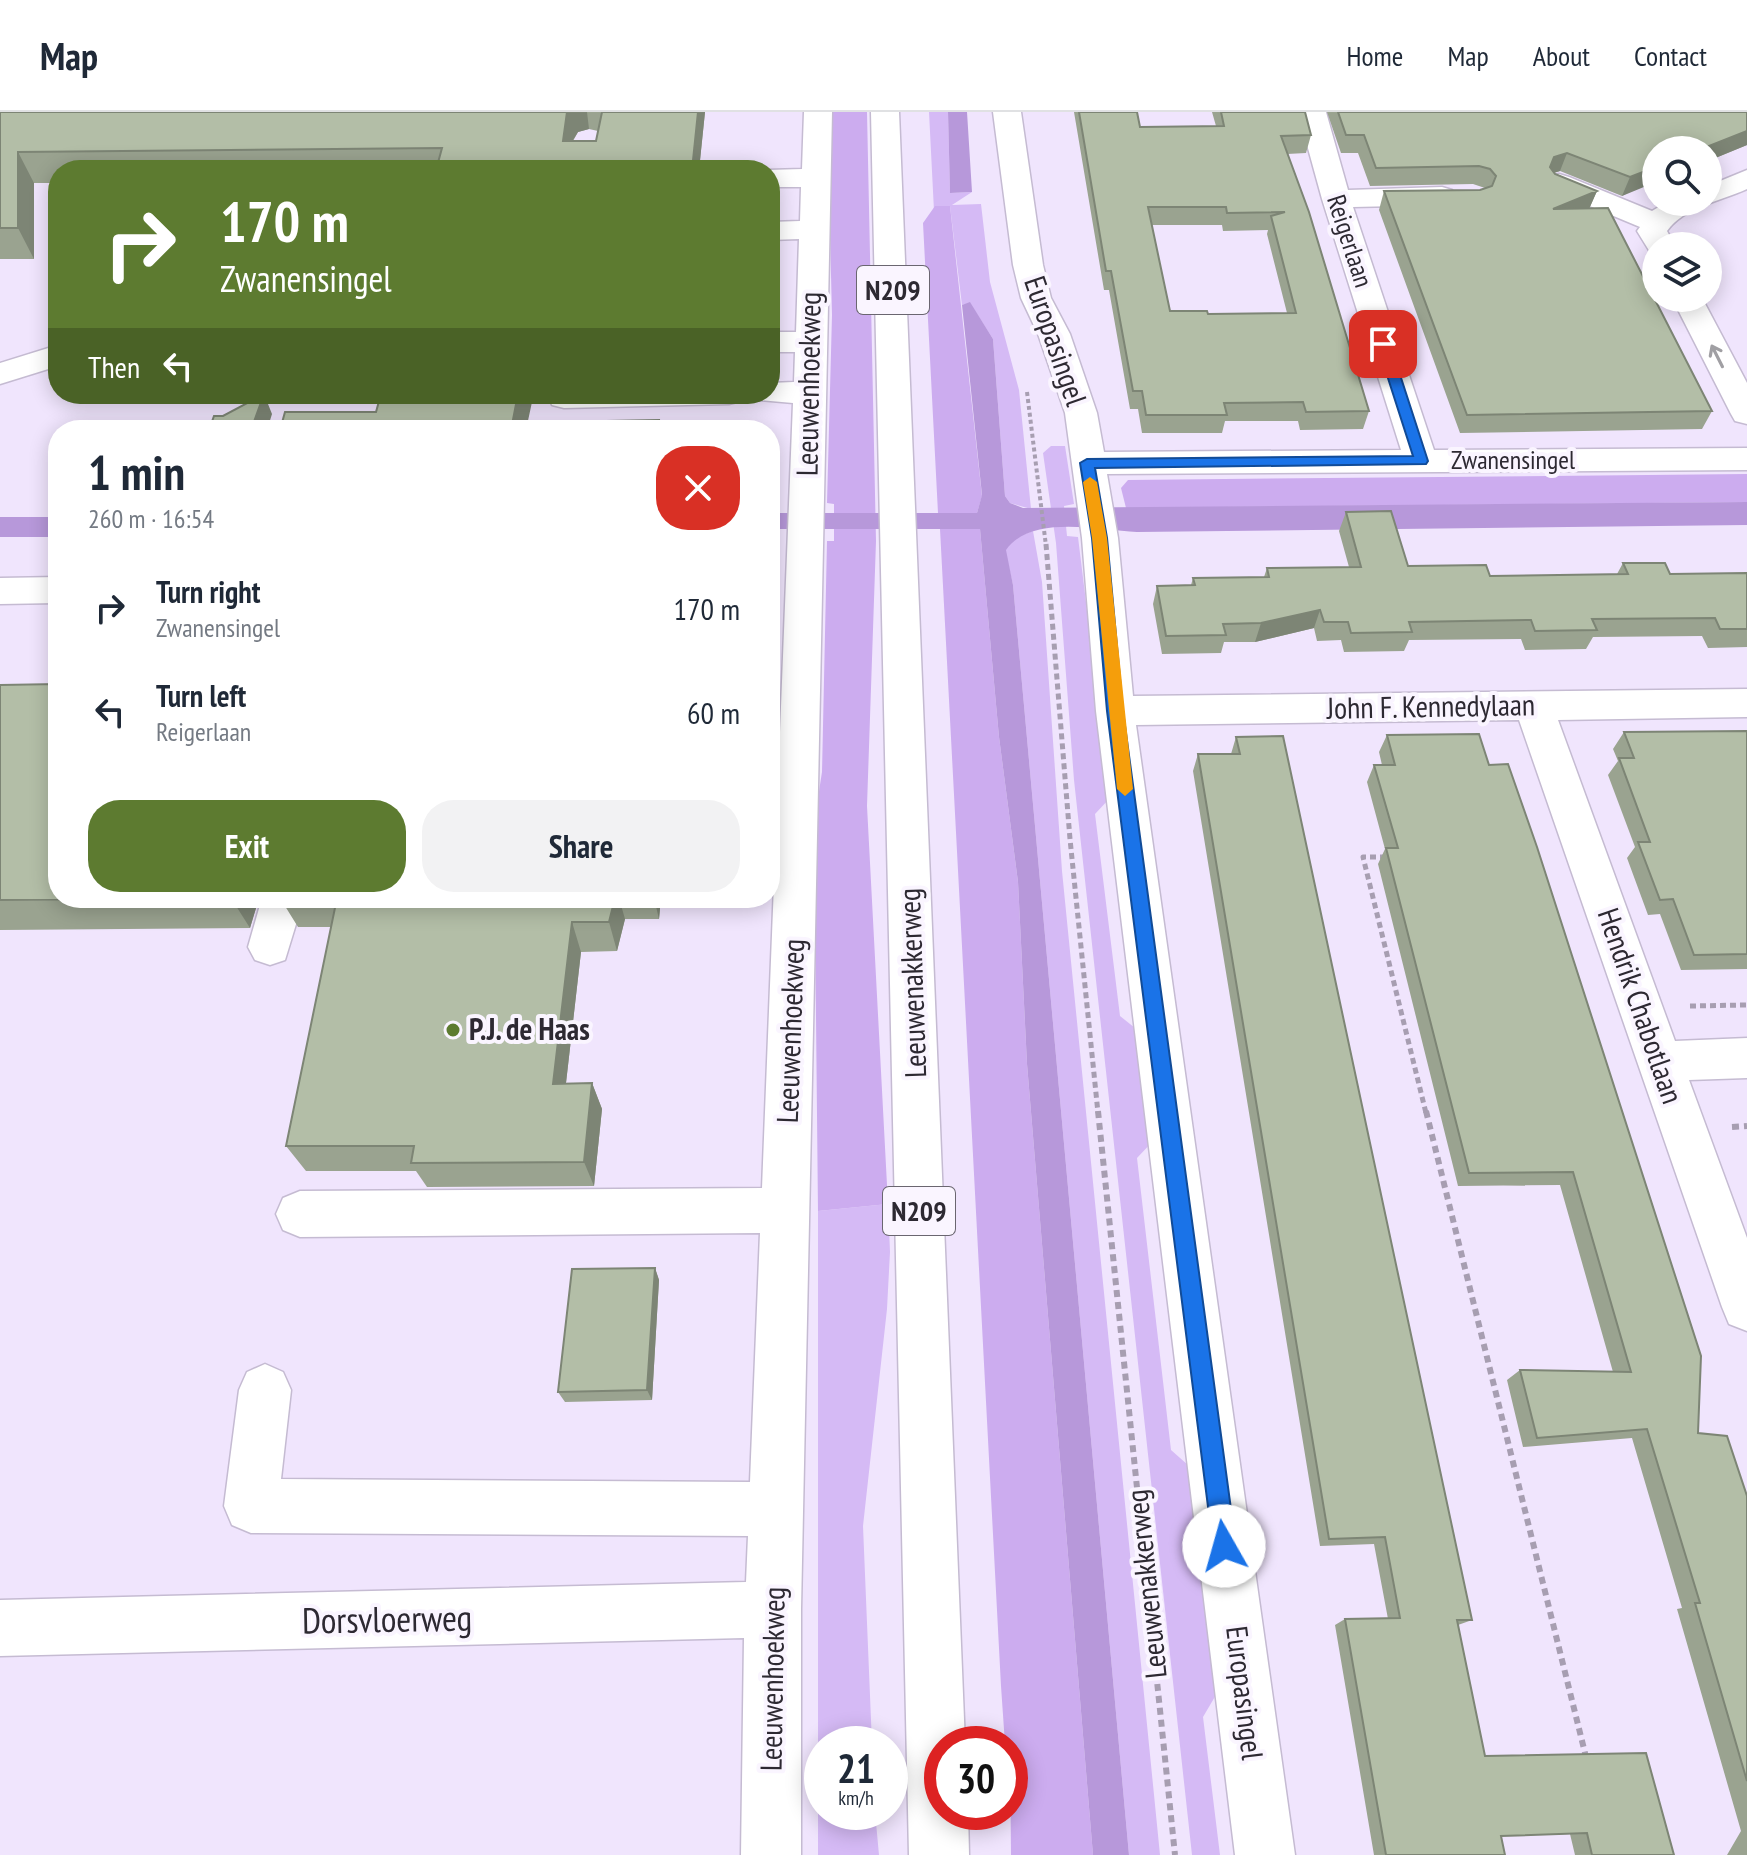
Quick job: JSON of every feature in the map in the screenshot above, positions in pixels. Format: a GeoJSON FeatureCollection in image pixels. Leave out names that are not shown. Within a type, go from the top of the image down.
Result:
{"type":"FeatureCollection","features":[{"type":"Feature","properties":{"kind":"street","name":"Leeuwenhoekweg"},"geometry":{"type":"LineString","coordinates":[[771,1855],[773,1609],[818,112]]}},
{"type":"Feature","properties":{"kind":"street","name":"Leeuwenakkerweg"},"geometry":{"type":"LineString","coordinates":[[885,112],[939,1855]]}},
{"type":"Feature","properties":{"kind":"street","name":"Europasingel"},"geometry":{"type":"LineString","coordinates":[[1007,112],[1028,265],[1036,298],[1054,334],[1081,413],[1115,711],[1265,1855]]}},
{"type":"Feature","properties":{"kind":"street","name":"Reigerlaan"},"geometry":{"type":"LineString","coordinates":[[1312,112],[1336,199],[1421,461]]}},
{"type":"Feature","properties":{"kind":"street"},"geometry":{"type":"LineString","coordinates":[[780,178],[815,178]]}},
{"type":"Feature","properties":{"kind":"street"},"geometry":{"type":"LineString","coordinates":[[1722,190],[1747,179]]}},
{"type":"Feature","properties":{"kind":"street"},"geometry":{"type":"LineString","coordinates":[[1559,183],[1654,232]]}},
{"type":"Feature","properties":{"kind":"street"},"geometry":{"type":"LineString","coordinates":[[1336,199],[1473,196]]}},
{"type":"Feature","properties":{"kind":"street"},"geometry":{"type":"LineString","coordinates":[[780,231],[813,230]]}},
{"type":"Feature","properties":{"kind":"street"},"geometry":{"type":"LineString","coordinates":[[1694,312],[1747,414]]}},
{"type":"Feature","properties":{"kind":"street"},"geometry":{"type":"LineString","coordinates":[[780,342],[809,342]]}},
{"type":"Feature","properties":{"kind":"street"},"geometry":{"type":"LineString","coordinates":[[0,374],[48,358]]}},
{"type":"Feature","properties":{"kind":"street"},"geometry":{"type":"LineString","coordinates":[[780,393],[808,392]]}},
{"type":"Feature","properties":{"kind":"street","name":"Zwanensingel"},"geometry":{"type":"LineString","coordinates":[[1093,498],[1421,461],[1747,459]]}},
{"type":"Feature","properties":{"kind":"street"},"geometry":{"type":"LineString","coordinates":[[0,591],[48,590]]}},
{"type":"Feature","properties":{"kind":"street","name":"John F. Kennedylaan"},"geometry":{"type":"LineString","coordinates":[[1115,711],[1747,703]]}},
{"type":"Feature","properties":{"kind":"street","name":"Hendrik Chabotlaan"},"geometry":{"type":"LineString","coordinates":[[1533,705],[1747,1307]]}},
{"type":"Feature","properties":{"kind":"street"},"geometry":{"type":"LineString","coordinates":[[270,947],[280,908]]}},
{"type":"Feature","properties":{"kind":"street"},"geometry":{"type":"LineString","coordinates":[[1659,1061],[1747,1058]]}},
{"type":"Feature","properties":{"kind":"street"},"geometry":{"type":"LineString","coordinates":[[300,1214],[786,1210]]}},
{"type":"Feature","properties":{"kind":"street"},"geometry":{"type":"LineString","coordinates":[[265,1390],[251,1506],[776,1509]]}},
{"type":"Feature","properties":{"kind":"street","name":"Dorsvloerweg"},"geometry":{"type":"LineString","coordinates":[[0,1628],[773,1609]]}},
{"type":"Feature","properties":{"kind":"path","name":"Leeuwenakkerweg"},"geometry":{"type":"LineString","coordinates":[[1042,500],[1070,839],[1175,1855]]}},
{"type":"Feature","properties":{"kind":"path"},"geometry":{"type":"LineString","coordinates":[[1395,857],[1363,857],[1588,1763]]}},
{"type":"Feature","properties":{"kind":"shaded area"},"geometry":{"type":"Polygon","coordinates":[[[827,112],[867,112],[876,541],[867,806],[888,1204],[818,1211],[814,823],[822,772],[827,541],[834,541],[834,504],[827,503],[832,315],[827,112]]]}},
{"type":"Feature","properties":{"kind":"shaded area"},"geometry":{"type":"Polygon","coordinates":[[[929,112],[948,112],[950,193],[972,192],[952,205],[981,204],[990,282],[1019,390],[1031,509],[1010,503],[1005,496],[993,339],[970,303],[962,305],[950,206],[934,211],[929,112]]]}},
{"type":"Feature","properties":{"kind":"shaded area"},"geometry":{"type":"Polygon","coordinates":[[[948,112],[967,112],[972,192],[950,193],[948,112]]]}},
{"type":"Feature","properties":{"kind":"shaded area"},"geometry":{"type":"Polygon","coordinates":[[[935,206],[950,206],[982,496],[977,513],[938,513],[923,223],[935,206]]]}},
{"type":"Feature","properties":{"kind":"shaded area"},"geometry":{"type":"Polygon","coordinates":[[[970,302],[993,339],[1005,496],[1010,503],[1023,508],[1747,502],[1747,525],[1137,532],[1066,527],[1032,532],[1017,539],[1006,550],[1013,585],[1129,1855],[1093,1855],[1027,1064],[1018,882],[999,737],[980,529],[780,529],[780,513],[977,513],[982,495],[962,305],[970,302]]]}},
{"type":"Feature","properties":{"kind":"shaded area"},"geometry":{"type":"Polygon","coordinates":[[[1051,446],[1065,446],[1074,504],[1064,506],[1067,536],[1078,537],[1110,798],[1095,814],[1120,1016],[1140,1032],[1154,1140],[1137,1158],[1171,1450],[1197,1473],[1223,1683],[1203,1717],[1220,1855],[1192,1855],[1074,780],[1056,543],[1043,453],[1051,446]]]}},
{"type":"Feature","properties":{"kind":"shaded area"},"geometry":{"type":"Polygon","coordinates":[[[1747,474],[1747,502],[1126,508],[1121,488],[1128,480],[1747,474]]]}},
{"type":"Feature","properties":{"kind":"shaded area"},"geometry":{"type":"Polygon","coordinates":[[[0,517],[48,517],[48,537],[0,537],[0,517]]]}},
{"type":"Feature","properties":{"kind":"shaded area"},"geometry":{"type":"Polygon","coordinates":[[[940,529],[980,529],[999,737],[1018,882],[1027,1064],[1093,1855],[1011,1855],[1011,1830],[1028,1830],[1028,1726],[1004,1726],[940,529]]]}},
{"type":"Feature","properties":{"kind":"shaded area"},"geometry":{"type":"Polygon","coordinates":[[[1033,531],[1042,582],[1062,871],[1160,1855],[1129,1855],[1013,585],[1005,550],[1014,538],[1033,531]]]}},
{"type":"Feature","properties":{"kind":"shaded area"},"geometry":{"type":"Polygon","coordinates":[[[888,1204],[890,1252],[887,1309],[863,1526],[871,1726],[818,1726],[818,1211],[888,1204]]]}},
{"type":"Feature","properties":{"kind":"shaded area"},"geometry":{"type":"Polygon","coordinates":[[[818,1830],[877,1830],[879,1855],[818,1855],[818,1830]]]}},
{"type":"Feature","properties":{"kind":"building"},"geometry":{"type":"Polygon","coordinates":[[[0,112],[567,112],[563,141],[596,141],[602,112],[698,112],[693,160],[439,160],[442,148],[18,152],[18,228],[0,228],[0,112]]]}},
{"type":"Feature","properties":{"kind":"building"},"geometry":{"type":"Polygon","coordinates":[[[1079,112],[1137,112],[1140,127],[1224,126],[1221,112],[1305,112],[1311,135],[1281,136],[1309,212],[1369,411],[1306,412],[1303,402],[1224,403],[1227,415],[1146,415],[1142,391],[1133,391],[1111,271],[1106,271],[1079,112]],[[1148,207],[1170,311],[1296,313],[1271,216],[1285,212],[1227,213],[1226,207],[1148,207]]]}},
{"type":"Feature","properties":{"kind":"building"},"geometry":{"type":"Polygon","coordinates":[[[1338,112],[1747,112],[1747,131],[1722,141],[1722,136],[1642,136],[1642,172],[1630,177],[1567,153],[1554,157],[1550,167],[1555,174],[1597,191],[1553,209],[1608,208],[1642,274],[1642,312],[1661,312],[1712,411],[1467,415],[1384,191],[1480,190],[1492,186],[1496,176],[1490,169],[1479,166],[1376,168],[1364,135],[1346,135],[1338,112]]]}},
{"type":"Feature","properties":{"kind":"building"},"geometry":{"type":"Polygon","coordinates":[[[245,404],[260,404],[255,420],[213,420],[214,416],[223,416],[245,404]]]}},
{"type":"Feature","properties":{"kind":"building"},"geometry":{"type":"Polygon","coordinates":[[[378,404],[516,404],[513,420],[283,420],[285,412],[376,412],[378,404]]]}},
{"type":"Feature","properties":{"kind":"building"},"geometry":{"type":"Polygon","coordinates":[[[1391,511],[1408,566],[1486,565],[1490,576],[1628,574],[1623,563],[1665,563],[1670,574],[1747,573],[1747,629],[1720,629],[1715,618],[1592,619],[1597,630],[1535,631],[1531,620],[1409,622],[1412,632],[1351,633],[1348,622],[1324,622],[1320,610],[1261,623],[1223,624],[1226,635],[1166,636],[1157,586],[1195,585],[1193,578],[1269,577],[1267,568],[1361,567],[1346,512],[1391,511]]]}},
{"type":"Feature","properties":{"kind":"building"},"geometry":{"type":"Polygon","coordinates":[[[48,684],[48,900],[0,900],[0,685],[48,684]]]}},
{"type":"Feature","properties":{"kind":"building"},"geometry":{"type":"Polygon","coordinates":[[[1747,731],[1747,954],[1694,955],[1673,899],[1660,900],[1638,842],[1650,842],[1619,758],[1634,758],[1624,732],[1747,731]]]}},
{"type":"Feature","properties":{"kind":"building"},"geometry":{"type":"Polygon","coordinates":[[[1479,734],[1489,765],[1508,764],[1701,1356],[1698,1433],[1727,1436],[1747,1496],[1747,1781],[1695,1603],[1700,1603],[1647,1429],[1537,1438],[1520,1370],[1631,1372],[1573,1172],[1469,1173],[1386,848],[1398,848],[1374,765],[1395,765],[1387,735],[1479,734]]]}},
{"type":"Feature","properties":{"kind":"building"},"geometry":{"type":"Polygon","coordinates":[[[1283,736],[1472,1620],[1457,1620],[1485,1756],[1646,1753],[1674,1855],[1592,1855],[1587,1833],[1501,1836],[1505,1855],[1386,1855],[1345,1619],[1400,1618],[1385,1537],[1329,1539],[1198,754],[1240,754],[1236,737],[1283,736]]]}},
{"type":"Feature","properties":{"kind":"building","name":"P.J. de Haas"},"geometry":{"type":"Polygon","coordinates":[[[335,908],[612,908],[609,922],[572,922],[553,1084],[592,1083],[584,1162],[411,1163],[414,1146],[286,1146],[335,908]]]}},
{"type":"Feature","properties":{"kind":"building"},"geometry":{"type":"Polygon","coordinates":[[[655,1268],[647,1390],[558,1392],[572,1269],[655,1268]]]}},
{"type":"Feature","properties":{"kind":"slow traffic"},"geometry":{"type":"LineString","coordinates":[[1090,482],[1100,538],[1125,789]]}},
{"type":"Feature","properties":{"kind":"place","name":"P.J. de Haas"},"geometry":{"type":"Point","coordinates":[453,1030]}},
{"type":"Feature","properties":{"kind":"route"},"geometry":{"type":"LineString","coordinates":[[1224,1546],[1115,711],[1100,538],[1087,463],[1421,461],[1383,344]]}}]}
